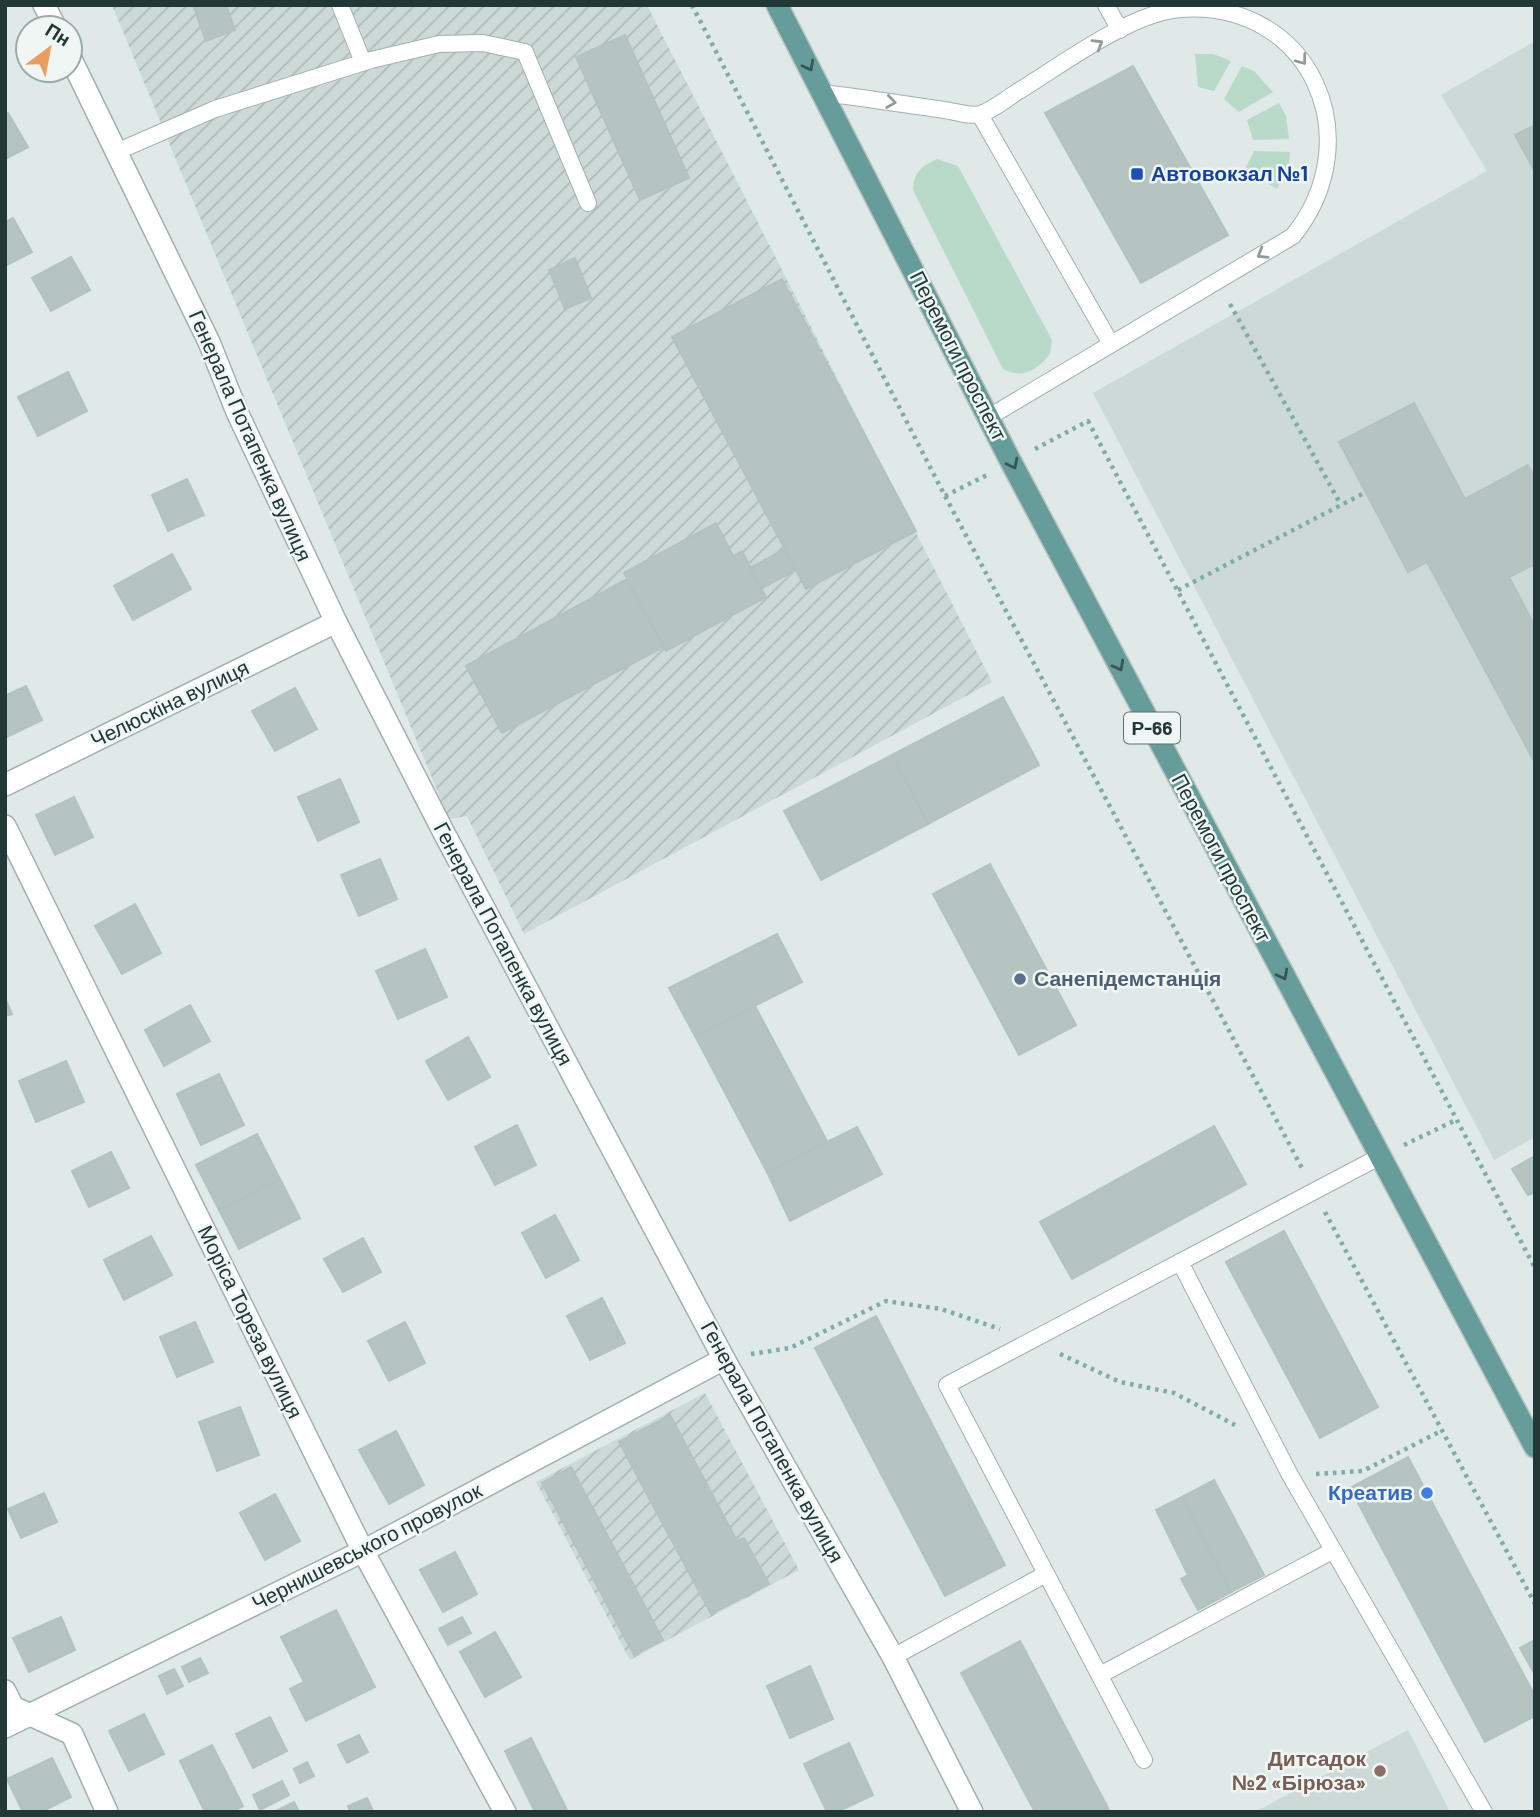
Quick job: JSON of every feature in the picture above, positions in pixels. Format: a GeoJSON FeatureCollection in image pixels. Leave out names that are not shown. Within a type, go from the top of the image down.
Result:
{"type":"FeatureCollection","features":[{"type":"Feature","properties":{"kind":"main road","name":"Перемоги проспект"},"geometry":{"type":"LineString","coordinates":[[777,5],[989,417],[1535,1447]]}},
{"type":"Feature","properties":{"kind":"street","name":"Генерала Потапенка вулиця"},"geometry":{"type":"LineString","coordinates":[[83,84],[209,342],[237,412],[336,622],[443,831],[724,1359],[893,1657],[972,1812]]}},
{"type":"Feature","properties":{"kind":"street","name":"Челюскіна вулиця"},"geometry":{"type":"LineString","coordinates":[[5,785],[336,622]]}},
{"type":"Feature","properties":{"kind":"street","name":"Моріса Тореза вулиця"},"geometry":{"type":"LineString","coordinates":[[5,826],[363,1551],[505,1812]]}},
{"type":"Feature","properties":{"kind":"street","name":"Чернишевського провулок"},"geometry":{"type":"LineString","coordinates":[[5,1727],[363,1551],[724,1359]]}},
{"type":"Feature","properties":{"kind":"street"},"geometry":{"type":"LineString","coordinates":[[5,1691],[13,1707],[72,1734],[107,1812]]}},
{"type":"Feature","properties":{"kind":"lane"},"geometry":{"type":"LineString","coordinates":[[340,5],[363,62]]}},
{"type":"Feature","properties":{"kind":"lane"},"geometry":{"type":"LineString","coordinates":[[1106,5],[1120,30]]}},
{"type":"Feature","properties":{"kind":"lane"},"geometry":{"type":"LineString","coordinates":[[823,93],[980,115],[1135,21],[1180,9],[1224,13],[1263,26],[1297,52],[1315,77],[1326,108],[1329,139],[1326,170],[1317,201],[1293,236],[989,417]]}},
{"type":"Feature","properties":{"kind":"lane"},"geometry":{"type":"LineString","coordinates":[[116,152],[215,109],[363,62],[439,44],[483,43],[525,52],[588,202]]}},
{"type":"Feature","properties":{"kind":"lane"},"geometry":{"type":"LineString","coordinates":[[980,115],[1111,344]]}},
{"type":"Feature","properties":{"kind":"lane"},"geometry":{"type":"LineString","coordinates":[[1144,1760],[947,1385],[1379,1157]]}},
{"type":"Feature","properties":{"kind":"lane"},"geometry":{"type":"LineString","coordinates":[[1180,1262],[1332,1551],[1484,1812]]}},
{"type":"Feature","properties":{"kind":"lane"},"geometry":{"type":"LineString","coordinates":[[1100,1675],[1332,1551]]}},
{"type":"Feature","properties":{"kind":"lane"},"geometry":{"type":"LineString","coordinates":[[893,1657],[1046,1574]]}},
{"type":"Feature","properties":{"kind":"path"},"geometry":{"type":"LineString","coordinates":[[692,5],[945,496],[1535,1604]]}},
{"type":"Feature","properties":{"kind":"path"},"geometry":{"type":"LineString","coordinates":[[1217,281],[1340,505]]}},
{"type":"Feature","properties":{"kind":"path"},"geometry":{"type":"LineString","coordinates":[[1088,421],[1535,1268]]}},
{"type":"Feature","properties":{"kind":"path"},"geometry":{"type":"LineString","coordinates":[[1178,590],[1366,492]]}},
{"type":"Feature","properties":{"kind":"path"},"geometry":{"type":"LineString","coordinates":[[1379,1157],[1457,1119]]}},
{"type":"Feature","properties":{"kind":"path"},"geometry":{"type":"LineString","coordinates":[[1290,1475],[1363,1471],[1441,1430]]}},
{"type":"Feature","properties":{"kind":"shaded area"},"geometry":{"type":"Polygon","coordinates":[[[112,5],[647,5],[992,682],[524,934],[467,816],[449,819],[112,5]]]}},
{"type":"Feature","properties":{"kind":"shaded area"},"geometry":{"type":"Polygon","coordinates":[[[1535,41],[1535,1137],[1494,1160],[1093,393],[1487,171],[1441,95],[1535,41]]]}},
{"type":"Feature","properties":{"kind":"shaded area"},"geometry":{"type":"Polygon","coordinates":[[[705,1393],[799,1570],[630,1660],[536,1482],[705,1393]]]}},
{"type":"Feature","properties":{"kind":"shaded area","name":"Дитсадок №2 «Бірюза»"},"geometry":{"type":"Polygon","coordinates":[[[1408,1730],[1450,1812],[1255,1812],[1408,1730]]]}},
{"type":"Feature","properties":{"kind":"green space"},"geometry":{"type":"Polygon","coordinates":[[[1195,54],[1213,54],[1231,61],[1214,91],[1198,87],[1195,54]]]}},
{"type":"Feature","properties":{"kind":"green space"},"geometry":{"type":"Polygon","coordinates":[[[1242,66],[1254,71],[1273,92],[1239,112],[1224,99],[1242,66]]]}},
{"type":"Feature","properties":{"kind":"green space"},"geometry":{"type":"Polygon","coordinates":[[[1279,103],[1286,116],[1289,139],[1253,140],[1247,120],[1279,103]]]}},
{"type":"Feature","properties":{"kind":"green space"},"geometry":{"type":"Polygon","coordinates":[[[1254,151],[1290,152],[1289,164],[1277,189],[1245,169],[1254,151]]]}},
{"type":"Feature","properties":{"kind":"green space"},"geometry":{"type":"Polygon","coordinates":[[[937,159],[958,166],[1052,340],[1050,354],[1029,372],[1017,373],[1003,369],[913,190],[919,170],[937,159]]]}},
{"type":"Feature","properties":{"kind":"building"},"geometry":{"type":"Polygon","coordinates":[[[193,5],[226,5],[235,30],[206,41],[193,5]]]}},
{"type":"Feature","properties":{"kind":"building"},"geometry":{"type":"Polygon","coordinates":[[[625,35],[689,178],[640,200],[576,57],[625,35]]]}},
{"type":"Feature","properties":{"kind":"building","name":"Автовокзал №1"},"geometry":{"type":"Polygon","coordinates":[[[1133,66],[1228,235],[1141,283],[1045,113],[1133,66]]]}},
{"type":"Feature","properties":{"kind":"building"},"geometry":{"type":"Polygon","coordinates":[[[8,113],[28,147],[5,159],[5,115],[8,113]]]}},
{"type":"Feature","properties":{"kind":"building"},"geometry":{"type":"Polygon","coordinates":[[[1535,125],[1535,172],[1515,135],[1535,125]]]}},
{"type":"Feature","properties":{"kind":"building"},"geometry":{"type":"Polygon","coordinates":[[[13,218],[32,252],[5,266],[5,222],[13,218]]]}},
{"type":"Feature","properties":{"kind":"building"},"geometry":{"type":"Polygon","coordinates":[[[71,257],[90,290],[51,311],[32,278],[71,257]]]}},
{"type":"Feature","properties":{"kind":"building"},"geometry":{"type":"Polygon","coordinates":[[[575,258],[591,298],[565,309],[549,270],[575,258]]]}},
{"type":"Feature","properties":{"kind":"building"},"geometry":{"type":"Polygon","coordinates":[[[782,279],[916,531],[806,589],[672,337],[782,279]]]}},
{"type":"Feature","properties":{"kind":"building"},"geometry":{"type":"Polygon","coordinates":[[[68,372],[87,411],[38,436],[18,397],[68,372]]]}},
{"type":"Feature","properties":{"kind":"building"},"geometry":{"type":"Polygon","coordinates":[[[1414,403],[1465,499],[1528,465],[1535,478],[1535,564],[1509,577],[1535,626],[1535,763],[1427,562],[1408,572],[1339,442],[1414,403]]]}},
{"type":"Feature","properties":{"kind":"building"},"geometry":{"type":"Polygon","coordinates":[[[187,479],[204,515],[168,531],[152,495],[187,479]]]}},
{"type":"Feature","properties":{"kind":"building"},"geometry":{"type":"Polygon","coordinates":[[[716,523],[733,556],[742,551],[766,597],[666,651],[624,573],[716,523]]]}},
{"type":"Feature","properties":{"kind":"building"},"geometry":{"type":"Polygon","coordinates":[[[785,549],[796,570],[762,588],[750,568],[785,549]]]}},
{"type":"Feature","properties":{"kind":"building"},"geometry":{"type":"Polygon","coordinates":[[[172,554],[191,589],[133,620],[114,586],[172,554]]]}},
{"type":"Feature","properties":{"kind":"building"},"geometry":{"type":"Polygon","coordinates":[[[627,579],[663,647],[502,733],[466,666],[627,579]]]}},
{"type":"Feature","properties":{"kind":"building"},"geometry":{"type":"Polygon","coordinates":[[[26,686],[42,720],[5,738],[5,696],[26,686]]]}},
{"type":"Feature","properties":{"kind":"building"},"geometry":{"type":"Polygon","coordinates":[[[295,688],[317,729],[275,751],[252,711],[295,688]]]}},
{"type":"Feature","properties":{"kind":"building"},"geometry":{"type":"Polygon","coordinates":[[[1003,697],[1039,765],[928,824],[892,755],[1003,697]]]}},
{"type":"Feature","properties":{"kind":"building"},"geometry":{"type":"Polygon","coordinates":[[[892,755],[928,824],[821,880],[784,811],[892,755]]]}},
{"type":"Feature","properties":{"kind":"building"},"geometry":{"type":"Polygon","coordinates":[[[340,779],[359,822],[318,841],[298,797],[340,779]]]}},
{"type":"Feature","properties":{"kind":"building"},"geometry":{"type":"Polygon","coordinates":[[[74,797],[93,837],[55,855],[36,815],[74,797]]]}},
{"type":"Feature","properties":{"kind":"building"},"geometry":{"type":"Polygon","coordinates":[[[380,859],[397,899],[359,916],[341,875],[380,859]]]}},
{"type":"Feature","properties":{"kind":"building"},"geometry":{"type":"Polygon","coordinates":[[[990,864],[1076,1025],[1019,1055],[933,894],[990,864]]]}},
{"type":"Feature","properties":{"kind":"building"},"geometry":{"type":"Polygon","coordinates":[[[135,904],[161,953],[122,974],[95,926],[135,904]]]}},
{"type":"Feature","properties":{"kind":"building"},"geometry":{"type":"Polygon","coordinates":[[[777,934],[802,982],[695,1036],[669,988],[777,934]]]}},
{"type":"Feature","properties":{"kind":"building"},"geometry":{"type":"Polygon","coordinates":[[[425,949],[447,997],[398,1019],[376,971],[425,949]]]}},
{"type":"Feature","properties":{"kind":"building"},"geometry":{"type":"Polygon","coordinates":[[[5,998],[12,1014],[5,1016],[5,998]]]}},
{"type":"Feature","properties":{"kind":"building"},"geometry":{"type":"Polygon","coordinates":[[[190,1005],[210,1041],[164,1066],[145,1030],[190,1005]]]}},
{"type":"Feature","properties":{"kind":"building"},"geometry":{"type":"Polygon","coordinates":[[[755,1006],[827,1141],[767,1172],[695,1036],[755,1006]]]}},
{"type":"Feature","properties":{"kind":"building"},"geometry":{"type":"Polygon","coordinates":[[[468,1037],[490,1077],[448,1100],[426,1061],[468,1037]]]}},
{"type":"Feature","properties":{"kind":"building"},"geometry":{"type":"Polygon","coordinates":[[[66,1061],[84,1102],[36,1122],[19,1081],[66,1061]]]}},
{"type":"Feature","properties":{"kind":"building"},"geometry":{"type":"Polygon","coordinates":[[[219,1074],[244,1125],[201,1145],[177,1094],[219,1074]]]}},
{"type":"Feature","properties":{"kind":"building"},"geometry":{"type":"Polygon","coordinates":[[[517,1125],[536,1165],[495,1185],[475,1147],[517,1125]]]}},
{"type":"Feature","properties":{"kind":"building"},"geometry":{"type":"Polygon","coordinates":[[[1214,1126],[1246,1184],[1072,1279],[1040,1222],[1214,1126]]]}},
{"type":"Feature","properties":{"kind":"building"},"geometry":{"type":"Polygon","coordinates":[[[857,1127],[882,1174],[790,1221],[767,1172],[857,1127]]]}},
{"type":"Feature","properties":{"kind":"building"},"geometry":{"type":"Polygon","coordinates":[[[257,1134],[280,1179],[219,1210],[196,1165],[257,1134]]]}},
{"type":"Feature","properties":{"kind":"building"},"geometry":{"type":"Polygon","coordinates":[[[111,1152],[129,1188],[89,1207],[72,1171],[111,1152]]]}},
{"type":"Feature","properties":{"kind":"building"},"geometry":{"type":"Polygon","coordinates":[[[1535,1156],[1535,1192],[1528,1195],[1512,1169],[1535,1156]]]}},
{"type":"Feature","properties":{"kind":"building"},"geometry":{"type":"Polygon","coordinates":[[[280,1179],[300,1218],[239,1249],[219,1210],[280,1179]]]}},
{"type":"Feature","properties":{"kind":"building"},"geometry":{"type":"Polygon","coordinates":[[[555,1215],[579,1260],[546,1278],[522,1233],[555,1215]]]}},
{"type":"Feature","properties":{"kind":"building"},"geometry":{"type":"Polygon","coordinates":[[[1284,1231],[1378,1407],[1320,1438],[1226,1262],[1284,1231]]]}},
{"type":"Feature","properties":{"kind":"building"},"geometry":{"type":"Polygon","coordinates":[[[151,1236],[172,1275],[124,1300],[104,1260],[151,1236]]]}},
{"type":"Feature","properties":{"kind":"building"},"geometry":{"type":"Polygon","coordinates":[[[363,1238],[381,1272],[343,1292],[324,1259],[363,1238]]]}},
{"type":"Feature","properties":{"kind":"building"},"geometry":{"type":"Polygon","coordinates":[[[602,1298],[625,1343],[590,1360],[567,1316],[602,1298]]]}},
{"type":"Feature","properties":{"kind":"building"},"geometry":{"type":"Polygon","coordinates":[[[876,1316],[1005,1565],[945,1596],[815,1348],[876,1316]]]}},
{"type":"Feature","properties":{"kind":"building"},"geometry":{"type":"Polygon","coordinates":[[[195,1322],[213,1362],[177,1377],[160,1337],[195,1322]]]}},
{"type":"Feature","properties":{"kind":"building"},"geometry":{"type":"Polygon","coordinates":[[[405,1322],[425,1363],[389,1381],[368,1341],[405,1322]]]}},
{"type":"Feature","properties":{"kind":"building"},"geometry":{"type":"Polygon","coordinates":[[[240,1407],[259,1455],[217,1471],[199,1422],[240,1407]]]}},
{"type":"Feature","properties":{"kind":"building"},"geometry":{"type":"Polygon","coordinates":[[[670,1415],[737,1541],[744,1538],[769,1584],[711,1614],[619,1442],[670,1415]]]}},
{"type":"Feature","properties":{"kind":"building"},"geometry":{"type":"Polygon","coordinates":[[[396,1431],[424,1485],[389,1504],[359,1450],[396,1431]]]}},
{"type":"Feature","properties":{"kind":"building"},"geometry":{"type":"Polygon","coordinates":[[[1408,1457],[1535,1696],[1535,1716],[1485,1742],[1350,1488],[1408,1457]]]}},
{"type":"Feature","properties":{"kind":"building"},"geometry":{"type":"Polygon","coordinates":[[[571,1467],[663,1640],[634,1655],[542,1483],[571,1467]]]}},
{"type":"Feature","properties":{"kind":"building"},"geometry":{"type":"Polygon","coordinates":[[[1214,1480],[1264,1575],[1231,1592],[1182,1497],[1214,1480]]]}},
{"type":"Feature","properties":{"kind":"building"},"geometry":{"type":"Polygon","coordinates":[[[44,1493],[57,1522],[21,1538],[8,1509],[44,1493]]]}},
{"type":"Feature","properties":{"kind":"building"},"geometry":{"type":"Polygon","coordinates":[[[275,1494],[300,1541],[265,1560],[240,1513],[275,1494]]]}},
{"type":"Feature","properties":{"kind":"building"},"geometry":{"type":"Polygon","coordinates":[[[1182,1497],[1231,1592],[1198,1610],[1181,1579],[1188,1575],[1156,1510],[1182,1497]]]}},
{"type":"Feature","properties":{"kind":"building"},"geometry":{"type":"Polygon","coordinates":[[[455,1552],[477,1594],[443,1612],[420,1570],[455,1552]]]}},
{"type":"Feature","properties":{"kind":"building"},"geometry":{"type":"Polygon","coordinates":[[[336,1610],[375,1687],[306,1721],[290,1689],[304,1682],[281,1637],[336,1610]]]}},
{"type":"Feature","properties":{"kind":"building"},"geometry":{"type":"Polygon","coordinates":[[[61,1617],[75,1650],[29,1672],[13,1638],[61,1617]]]}},
{"type":"Feature","properties":{"kind":"building"},"geometry":{"type":"Polygon","coordinates":[[[462,1617],[471,1633],[448,1645],[439,1629],[462,1617]]]}},
{"type":"Feature","properties":{"kind":"building"},"geometry":{"type":"Polygon","coordinates":[[[495,1632],[521,1677],[485,1697],[460,1652],[495,1632]]]}},
{"type":"Feature","properties":{"kind":"building"},"geometry":{"type":"Polygon","coordinates":[[[1535,1640],[1535,1675],[1520,1648],[1535,1640]]]}},
{"type":"Feature","properties":{"kind":"building"},"geometry":{"type":"Polygon","coordinates":[[[1020,1641],[1110,1812],[1035,1812],[961,1673],[1020,1641]]]}},
{"type":"Feature","properties":{"kind":"building"},"geometry":{"type":"Polygon","coordinates":[[[200,1658],[208,1673],[189,1682],[182,1667],[200,1658]]]}},
{"type":"Feature","properties":{"kind":"building"},"geometry":{"type":"Polygon","coordinates":[[[810,1666],[833,1719],[790,1738],[767,1686],[810,1666]]]}},
{"type":"Feature","properties":{"kind":"building"},"geometry":{"type":"Polygon","coordinates":[[[174,1669],[183,1686],[167,1694],[159,1676],[174,1669]]]}},
{"type":"Feature","properties":{"kind":"building"},"geometry":{"type":"Polygon","coordinates":[[[144,1714],[164,1754],[129,1771],[109,1731],[144,1714]]]}},
{"type":"Feature","properties":{"kind":"building"},"geometry":{"type":"Polygon","coordinates":[[[270,1717],[287,1751],[253,1768],[236,1734],[270,1717]]]}},
{"type":"Feature","properties":{"kind":"building"},"geometry":{"type":"Polygon","coordinates":[[[359,1735],[368,1752],[347,1763],[338,1745],[359,1735]]]}},
{"type":"Feature","properties":{"kind":"building"},"geometry":{"type":"Polygon","coordinates":[[[531,1738],[568,1812],[535,1812],[505,1751],[531,1738]]]}},
{"type":"Feature","properties":{"kind":"building"},"geometry":{"type":"Polygon","coordinates":[[[849,1743],[873,1795],[837,1812],[827,1812],[804,1764],[849,1743]]]}},
{"type":"Feature","properties":{"kind":"building"},"geometry":{"type":"Polygon","coordinates":[[[212,1745],[243,1806],[232,1812],[205,1812],[180,1761],[212,1745]]]}},
{"type":"Feature","properties":{"kind":"building"},"geometry":{"type":"Polygon","coordinates":[[[52,1758],[71,1797],[41,1812],[23,1812],[7,1779],[52,1758]]]}},
{"type":"Feature","properties":{"kind":"building"},"geometry":{"type":"Polygon","coordinates":[[[307,1762],[314,1776],[300,1783],[294,1769],[307,1762]]]}},
{"type":"Feature","properties":{"kind":"building"},"geometry":{"type":"Polygon","coordinates":[[[282,1781],[289,1795],[260,1810],[253,1795],[282,1781]]]}},
{"type":"Feature","properties":{"kind":"building"},"geometry":{"type":"Polygon","coordinates":[[[367,1798],[373,1811],[350,1812],[348,1806],[367,1798]]]}},
{"type":"Feature","properties":{"kind":"building"},"geometry":{"type":"Polygon","coordinates":[[[294,1802],[299,1812],[274,1812],[294,1802]]]}},
{"type":"Feature","properties":{"kind":"place","name":"Автовокзал №1"},"geometry":{"type":"Point","coordinates":[1137,174]}},
{"type":"Feature","properties":{"kind":"place","name":"Санепідемстанція"},"geometry":{"type":"Point","coordinates":[1020,979]}},
{"type":"Feature","properties":{"kind":"place","name":"Креатив"},"geometry":{"type":"Point","coordinates":[1427,1493]}},
{"type":"Feature","properties":{"kind":"place","name":"Дитсадок №2 «Бірюза»"},"geometry":{"type":"Point","coordinates":[1380,1771]}}]}
